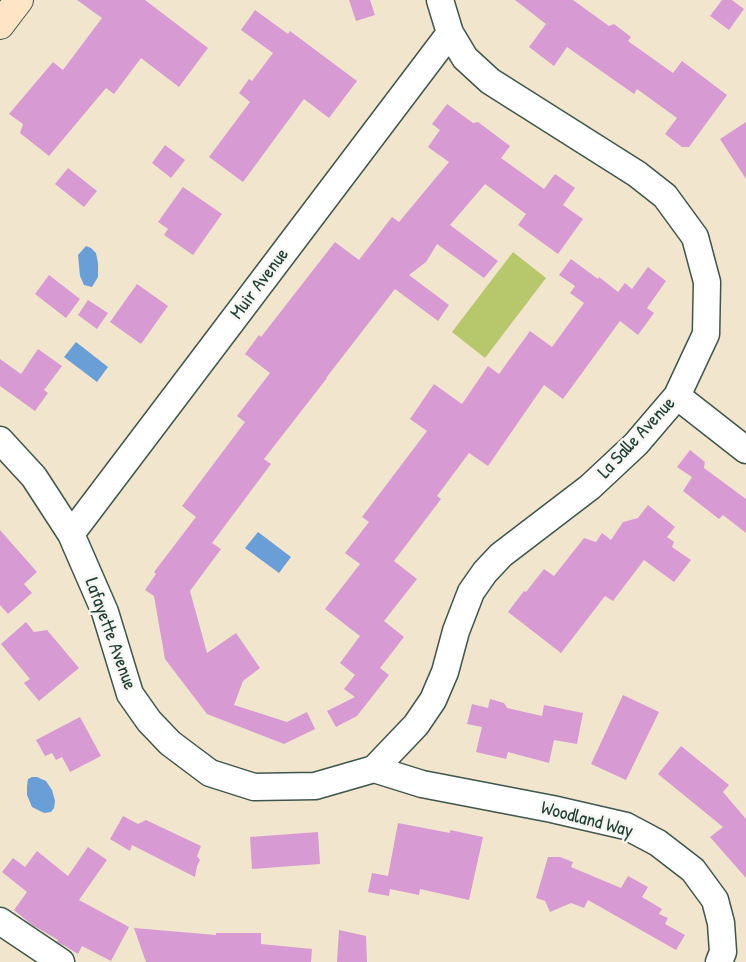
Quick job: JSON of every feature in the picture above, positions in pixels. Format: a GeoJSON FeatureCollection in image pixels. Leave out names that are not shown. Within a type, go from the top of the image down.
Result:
{"type":"FeatureCollection","features":[{"type":"Feature","properties":{"kind":"street"},"geometry":{"type":"LineString","coordinates":[[0,25],[19,0]]}},
{"type":"Feature","properties":{"kind":"street","name":"La Salle Avenue"},"geometry":{"type":"LineString","coordinates":[[374,769],[416,725],[433,700],[445,672],[456,630],[471,592],[485,572],[501,555],[590,487],[636,444],[677,396],[706,334],[707,282],[695,237],[665,196],[637,174],[490,81],[465,58],[450,33],[440,0]]}},
{"type":"Feature","properties":{"kind":"street","name":"Muir Avenue"},"geometry":{"type":"LineString","coordinates":[[71,534],[450,33]]}},
{"type":"Feature","properties":{"kind":"street"},"geometry":{"type":"LineString","coordinates":[[677,396],[746,450]]}},
{"type":"Feature","properties":{"kind":"street","name":"Lafayette Avenue"},"geometry":{"type":"LineString","coordinates":[[0,440],[34,477],[71,534],[105,612],[130,694],[149,721],[170,743],[210,773],[254,787],[315,786],[374,769]]}},
{"type":"Feature","properties":{"kind":"street","name":"Woodland Way"},"geometry":{"type":"LineString","coordinates":[[374,769],[422,784],[552,809],[626,826],[658,843],[693,870],[715,900],[721,924],[722,952],[719,962]]}},
{"type":"Feature","properties":{"kind":"street"},"geometry":{"type":"LineString","coordinates":[[0,921],[62,962]]}},
{"type":"Feature","properties":{"kind":"green space"},"geometry":{"type":"Polygon","coordinates":[[[513,252],[546,278],[485,358],[452,332],[513,252]]]}},
{"type":"Feature","properties":{"kind":"water"},"geometry":{"type":"Polygon","coordinates":[[[86,246],[96,253],[98,263],[98,277],[92,287],[84,285],[80,276],[78,255],[86,246]]]}},
{"type":"Feature","properties":{"kind":"water"},"geometry":{"type":"Polygon","coordinates":[[[76,342],[108,367],[97,382],[64,357],[76,342]]]}},
{"type":"Feature","properties":{"kind":"water"},"geometry":{"type":"Polygon","coordinates":[[[258,532],[291,557],[279,573],[245,548],[258,532]]]}},
{"type":"Feature","properties":{"kind":"water"},"geometry":{"type":"Polygon","coordinates":[[[32,777],[46,781],[52,790],[55,801],[51,812],[44,813],[32,807],[27,795],[27,786],[28,779],[32,777]]]}},
{"type":"Feature","properties":{"kind":"building"},"geometry":{"type":"Polygon","coordinates":[[[77,0],[145,0],[208,48],[179,87],[141,58],[114,94],[106,88],[49,156],[20,133],[23,124],[9,114],[53,62],[63,70],[102,18],[77,0]]]}},
{"type":"Feature","properties":{"kind":"building"},"geometry":{"type":"Polygon","coordinates":[[[349,0],[370,0],[375,15],[356,21],[349,0]]]}},
{"type":"Feature","properties":{"kind":"building"},"geometry":{"type":"Polygon","coordinates":[[[515,0],[573,0],[609,26],[614,24],[631,37],[628,41],[673,73],[682,61],[727,95],[689,147],[682,147],[665,134],[677,118],[637,89],[634,94],[567,47],[554,66],[529,47],[546,24],[515,0]]]}},
{"type":"Feature","properties":{"kind":"building"},"geometry":{"type":"Polygon","coordinates":[[[722,0],[732,0],[744,9],[729,30],[710,16],[722,0]]]}},
{"type":"Feature","properties":{"kind":"building"},"geometry":{"type":"Polygon","coordinates":[[[255,10],[288,34],[290,31],[357,81],[329,118],[304,99],[243,182],[209,157],[250,102],[239,93],[249,79],[252,81],[273,53],[241,30],[255,10]]]}},
{"type":"Feature","properties":{"kind":"building"},"geometry":{"type":"Polygon","coordinates":[[[447,104],[473,123],[478,122],[510,146],[501,158],[544,189],[555,174],[575,188],[563,205],[583,219],[558,254],[518,225],[526,214],[485,184],[450,225],[498,261],[484,278],[437,244],[426,262],[409,275],[449,305],[438,321],[395,289],[264,459],[271,464],[212,543],[221,549],[190,591],[207,653],[236,633],[260,668],[243,681],[234,705],[287,722],[307,712],[315,729],[284,744],[207,714],[165,659],[154,596],[145,590],[156,574],[154,572],[196,517],[182,506],[245,422],[237,416],[270,373],[245,354],[259,335],[261,337],[335,242],[359,260],[392,217],[399,222],[449,162],[428,147],[440,130],[432,124],[447,104]]]}},
{"type":"Feature","properties":{"kind":"building"},"geometry":{"type":"Polygon","coordinates":[[[746,122],[746,179],[720,139],[746,122]]]}},
{"type":"Feature","properties":{"kind":"building"},"geometry":{"type":"Polygon","coordinates":[[[165,145],[185,160],[171,178],[152,163],[165,145]]]}},
{"type":"Feature","properties":{"kind":"building"},"geometry":{"type":"Polygon","coordinates":[[[68,168],[97,191],[84,207],[55,184],[68,168]]]}},
{"type":"Feature","properties":{"kind":"building"},"geometry":{"type":"Polygon","coordinates":[[[183,187],[222,214],[193,255],[164,235],[168,229],[158,222],[183,187]]]}},
{"type":"Feature","properties":{"kind":"building"},"geometry":{"type":"Polygon","coordinates":[[[571,259],[618,292],[625,283],[632,289],[648,267],[666,281],[647,308],[654,313],[638,335],[620,321],[563,399],[544,385],[488,466],[469,453],[437,496],[441,499],[394,561],[417,579],[384,621],[404,637],[380,668],[389,675],[357,716],[336,727],[327,711],[355,697],[344,689],[355,675],[340,663],[360,636],[325,609],[360,564],[345,553],[369,522],[362,517],[427,431],[410,419],[434,384],[462,404],[488,366],[499,374],[530,331],[552,347],[584,303],[570,293],[575,286],[559,275],[571,259]]]}},
{"type":"Feature","properties":{"kind":"building"},"geometry":{"type":"Polygon","coordinates":[[[49,275],[80,299],[66,318],[35,294],[49,275]]]}},
{"type":"Feature","properties":{"kind":"building"},"geometry":{"type":"Polygon","coordinates":[[[137,284],[168,306],[141,344],[110,322],[137,284]]]}},
{"type":"Feature","properties":{"kind":"building"},"geometry":{"type":"Polygon","coordinates":[[[88,300],[108,313],[97,329],[78,315],[88,300]]]}},
{"type":"Feature","properties":{"kind":"building"},"geometry":{"type":"Polygon","coordinates":[[[38,349],[62,366],[44,390],[48,393],[35,411],[0,386],[0,359],[21,374],[38,349]]]}},
{"type":"Feature","properties":{"kind":"building"},"geometry":{"type":"Polygon","coordinates":[[[690,450],[705,462],[704,468],[746,499],[746,533],[723,515],[719,519],[683,491],[692,477],[677,467],[690,450]]]}},
{"type":"Feature","properties":{"kind":"building"},"geometry":{"type":"Polygon","coordinates":[[[648,505],[675,527],[667,537],[674,542],[672,547],[691,560],[674,582],[644,560],[613,601],[605,596],[561,653],[508,612],[544,569],[554,576],[584,538],[596,542],[602,533],[611,540],[623,522],[638,518],[648,505]]]}},
{"type":"Feature","properties":{"kind":"building"},"geometry":{"type":"Polygon","coordinates":[[[0,530],[37,572],[24,584],[32,593],[8,614],[0,605],[0,530]]]}},
{"type":"Feature","properties":{"kind":"building"},"geometry":{"type":"Polygon","coordinates":[[[26,622],[34,632],[47,630],[79,668],[39,701],[24,683],[30,679],[1,644],[26,622]]]}},
{"type":"Feature","properties":{"kind":"building"},"geometry":{"type":"Polygon","coordinates":[[[623,695],[659,712],[626,780],[591,764],[623,695]]]}},
{"type":"Feature","properties":{"kind":"building"},"geometry":{"type":"Polygon","coordinates":[[[490,699],[504,703],[507,708],[542,716],[544,705],[583,713],[577,744],[554,740],[549,763],[508,752],[506,759],[476,752],[482,727],[467,724],[472,704],[488,708],[490,699]]]}},
{"type":"Feature","properties":{"kind":"building"},"geometry":{"type":"Polygon","coordinates":[[[80,717],[101,756],[70,772],[62,757],[56,760],[52,753],[45,756],[36,740],[80,717]]]}},
{"type":"Feature","properties":{"kind":"building"},"geometry":{"type":"Polygon","coordinates":[[[681,746],[729,785],[723,792],[746,819],[746,878],[710,837],[723,827],[658,774],[681,746]]]}},
{"type":"Feature","properties":{"kind":"building"},"geometry":{"type":"Polygon","coordinates":[[[123,816],[138,824],[146,820],[201,846],[197,856],[200,860],[195,877],[132,845],[130,851],[110,839],[123,816]]]}},
{"type":"Feature","properties":{"kind":"building"},"geometry":{"type":"Polygon","coordinates":[[[398,823],[450,833],[450,830],[483,837],[469,900],[420,889],[419,895],[390,889],[389,896],[368,892],[372,873],[388,876],[398,823]]]}},
{"type":"Feature","properties":{"kind":"building"},"geometry":{"type":"Polygon","coordinates":[[[318,832],[320,864],[252,869],[250,837],[318,832]]]}},
{"type":"Feature","properties":{"kind":"building"},"geometry":{"type":"Polygon","coordinates":[[[88,847],[107,860],[79,900],[129,927],[111,961],[82,946],[78,954],[31,924],[14,910],[27,892],[2,872],[13,858],[25,867],[37,851],[68,876],[88,847]]]}},
{"type":"Feature","properties":{"kind":"building"},"geometry":{"type":"Polygon","coordinates":[[[548,857],[560,857],[573,862],[571,867],[621,888],[628,876],[648,887],[642,897],[662,909],[659,914],[668,918],[665,924],[685,935],[676,950],[588,900],[584,908],[571,903],[550,912],[545,901],[536,898],[548,857]]]}},
{"type":"Feature","properties":{"kind":"building"},"geometry":{"type":"Polygon","coordinates":[[[134,928],[216,935],[216,933],[261,933],[261,944],[312,949],[311,962],[146,962],[134,928]]]}},
{"type":"Feature","properties":{"kind":"building"},"geometry":{"type":"Polygon","coordinates":[[[339,930],[366,936],[367,962],[337,962],[339,930]]]}}]}
